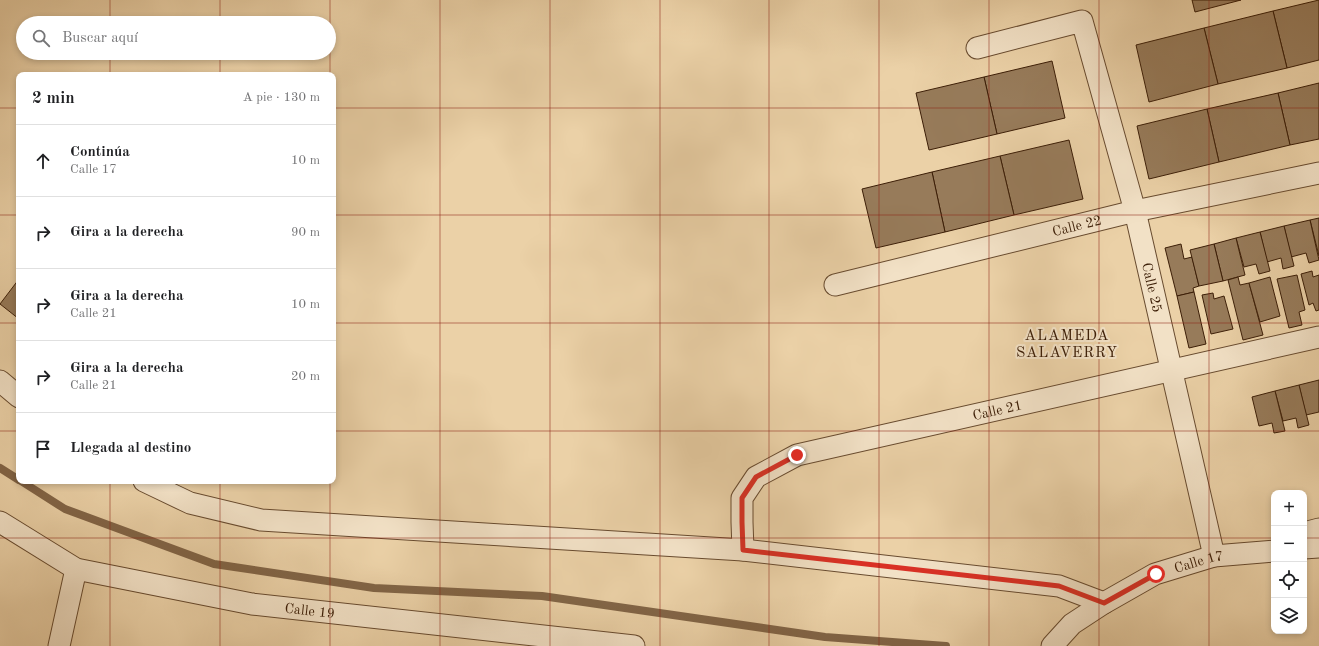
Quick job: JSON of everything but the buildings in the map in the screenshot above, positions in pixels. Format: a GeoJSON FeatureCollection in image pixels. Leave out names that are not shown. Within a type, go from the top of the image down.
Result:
{"type":"FeatureCollection","features":[{"type":"Feature","properties":{"kind":"street","name":"Calle 25"},"geometry":{"type":"LineString","coordinates":[[977,48],[1082,21],[1135,211],[1214,556]]}},
{"type":"Feature","properties":{"kind":"street","name":"Calle 22"},"geometry":{"type":"LineString","coordinates":[[835,285],[1135,211],[1319,173]]}},
{"type":"Feature","properties":{"kind":"street","name":"Calle 21"},"geometry":{"type":"LineString","coordinates":[[743,550],[742,498],[756,477],[797,455],[1319,337]]}},
{"type":"Feature","properties":{"kind":"street"},"geometry":{"type":"LineString","coordinates":[[0,381],[16,394]]}},
{"type":"Feature","properties":{"kind":"street"},"geometry":{"type":"LineString","coordinates":[[150,484],[190,503],[261,520],[743,550],[1059,586],[1104,603]]}},
{"type":"Feature","properties":{"kind":"street","name":"Calle 19"},"geometry":{"type":"LineString","coordinates":[[0,522],[76,568],[252,604],[634,646]]}},
{"type":"Feature","properties":{"kind":"street"},"geometry":{"type":"LineString","coordinates":[[1307,532],[1319,529]]}},
{"type":"Feature","properties":{"kind":"street"},"geometry":{"type":"LineString","coordinates":[[1214,556],[1271,541]]}},
{"type":"Feature","properties":{"kind":"street"},"geometry":{"type":"LineString","coordinates":[[1307,548],[1319,547]]}},
{"type":"Feature","properties":{"kind":"street","name":"Calle 17"},"geometry":{"type":"LineString","coordinates":[[1052,646],[1072,624],[1104,603],[1156,574],[1214,556],[1271,551]]}},
{"type":"Feature","properties":{"kind":"street"},"geometry":{"type":"LineString","coordinates":[[58,646],[76,568]]}},
{"type":"Feature","properties":{"kind":"waterway"},"geometry":{"type":"LineString","coordinates":[[0,468],[16,478]]}},
{"type":"Feature","properties":{"kind":"waterway"},"geometry":{"type":"LineString","coordinates":[[26,484],[65,509],[214,564],[374,588],[542,596],[825,637],[946,646]]}},
{"type":"Feature","properties":{"kind":"district","name":"ALAMEDA SALAVERRY"},"geometry":{"type":"Point","coordinates":[1067,344]}},
{"type":"Feature","properties":{"kind":"route"},"geometry":{"type":"LineString","coordinates":[[797,455],[756,477],[742,498],[743,550],[1059,586],[1104,603],[1156,574]]}}]}
